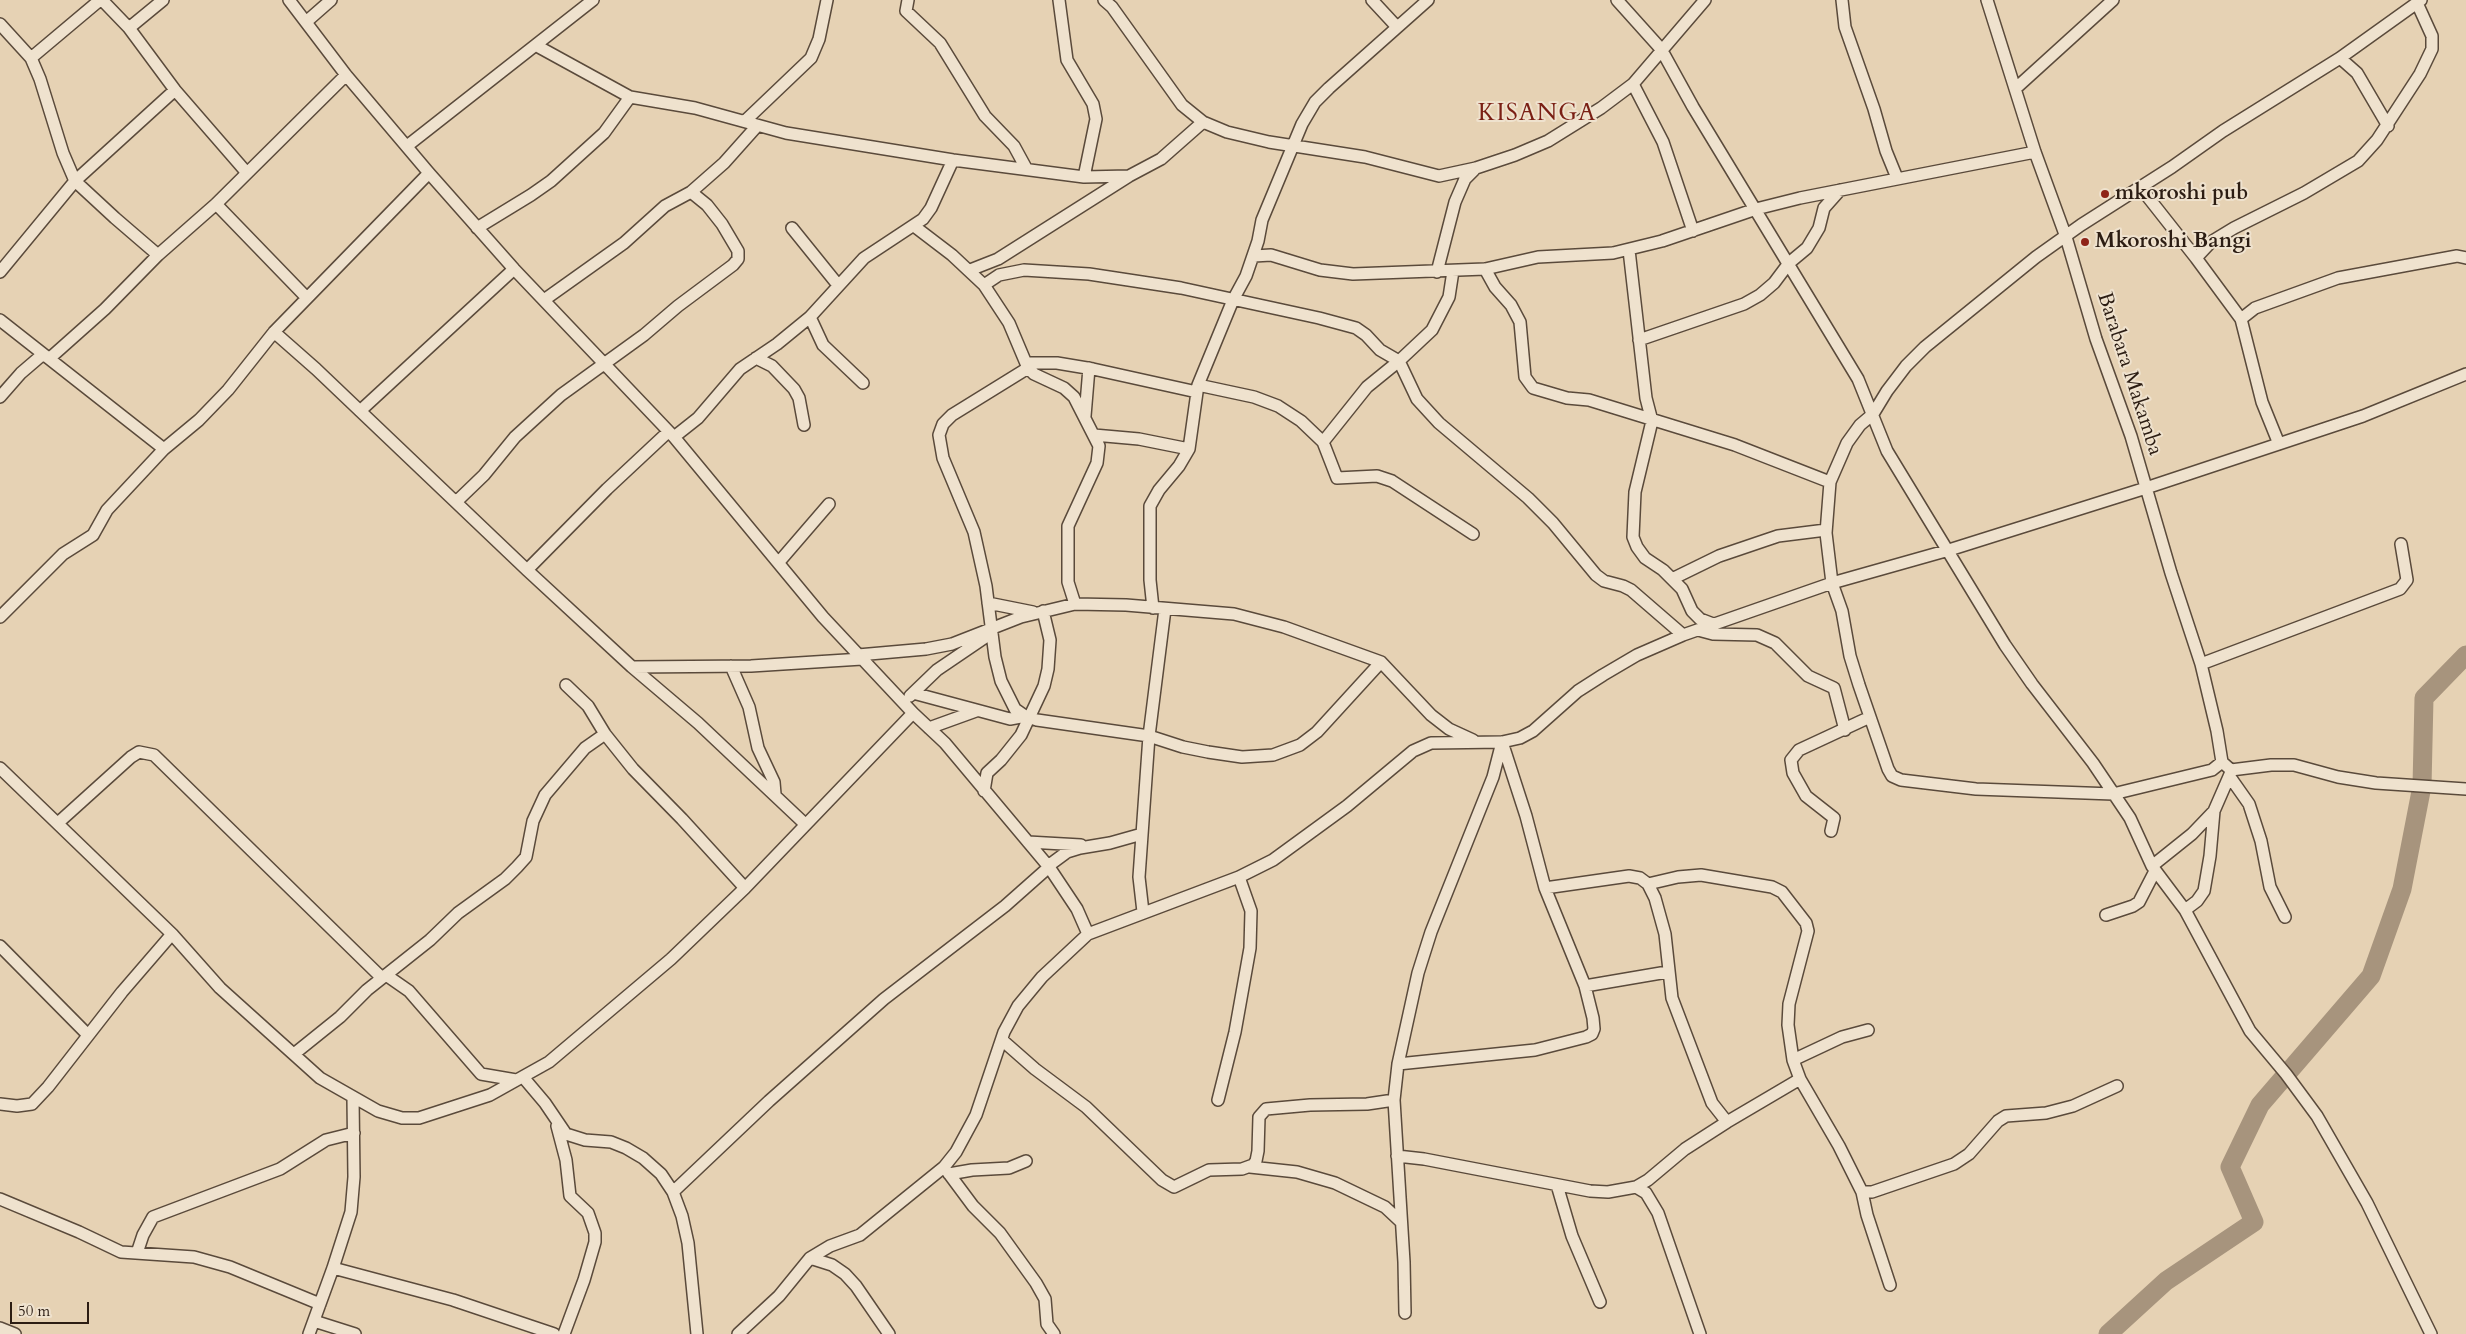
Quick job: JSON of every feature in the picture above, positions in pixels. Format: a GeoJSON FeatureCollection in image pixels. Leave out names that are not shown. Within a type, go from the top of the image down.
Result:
{"type":"FeatureCollection","features":[{"type":"Feature","properties":{"kind":"street"},"geometry":{"type":"LineString","coordinates":[[31,58],[101,0],[128,28],[175,90],[247,173]]}},
{"type":"Feature","properties":{"kind":"street"},"geometry":{"type":"LineString","coordinates":[[128,28],[163,0]]}},
{"type":"Feature","properties":{"kind":"street"},"geometry":{"type":"LineString","coordinates":[[289,0],[346,74],[429,173],[514,269],[671,434],[823,617],[913,713],[945,743],[1048,867],[1077,909],[1088,934]]}},
{"type":"Feature","properties":{"kind":"street"},"geometry":{"type":"LineString","coordinates":[[306,22],[331,0]]}},
{"type":"Feature","properties":{"kind":"street"},"geometry":{"type":"LineString","coordinates":[[407,146],[538,46],[594,0]]}},
{"type":"Feature","properties":{"kind":"street"},"geometry":{"type":"LineString","coordinates":[[745,121],[811,58],[819,39],[827,0]]}},
{"type":"Feature","properties":{"kind":"street"},"geometry":{"type":"LineString","coordinates":[[908,0],[906,11],[944,49],[985,116],[1014,146],[1026,168]]}},
{"type":"Feature","properties":{"kind":"street"},"geometry":{"type":"LineString","coordinates":[[1059,0],[1067,60],[1093,104],[1096,119],[1084,177]]}},
{"type":"Feature","properties":{"kind":"street"},"geometry":{"type":"LineString","coordinates":[[1372,0],[1397,27]]}},
{"type":"Feature","properties":{"kind":"street"},"geometry":{"type":"LineString","coordinates":[[1143,912],[1139,877],[1159,608],[1150,580],[1150,506],[1158,490],[1189,449],[1197,389],[1233,300],[1254,256],[1262,220],[1293,146],[1315,102],[1428,0]]}},
{"type":"Feature","properties":{"kind":"street"},"geometry":{"type":"LineString","coordinates":[[1617,0],[1661,49],[1692,108],[1756,209],[1858,379],[1887,451],[1949,550],[2005,646],[2032,684],[2094,763],[2130,818],[2153,868],[2185,910],[2250,1031],[2286,1074],[2327,1132],[2367,1203],[2431,1334]]}},
{"type":"Feature","properties":{"kind":"street"},"geometry":{"type":"LineString","coordinates":[[1111,2],[1182,105],[1203,122],[1227,132],[1293,146],[1365,157],[1439,176],[1476,168],[1548,141],[1601,108],[1632,84],[1705,0]]}},
{"type":"Feature","properties":{"kind":"street"},"geometry":{"type":"LineString","coordinates":[[1842,0],[1845,27],[1874,109],[1886,151],[1897,178]]}},
{"type":"Feature","properties":{"kind":"street","name":"Barabara Makamba"},"geometry":{"type":"LineString","coordinates":[[1987,0],[2035,152],[2066,237],[2096,339],[2131,436],[2201,664],[2218,731],[2222,762]]}},
{"type":"Feature","properties":{"kind":"street"},"geometry":{"type":"LineString","coordinates":[[2015,89],[2113,0]]}},
{"type":"Feature","properties":{"kind":"street"},"geometry":{"type":"LineString","coordinates":[[2196,258],[2211,242],[2234,228],[2304,193],[2358,161],[2388,126],[2420,74],[2432,49],[2432,36],[2419,2],[2340,58],[2223,131],[2036,256],[1926,347],[1886,391],[1873,414],[1847,442],[1830,482],[1826,530],[1828,558],[1832,583],[1842,610],[1850,656],[1892,776],[1901,780],[1976,789],[2113,794],[2212,770],[2222,762],[2249,804],[2262,840],[2270,887],[2285,917]]}},
{"type":"Feature","properties":{"kind":"street"},"geometry":{"type":"LineString","coordinates":[[0,24],[31,58],[40,79],[63,153],[75,181],[158,255]]}},
{"type":"Feature","properties":{"kind":"street"},"geometry":{"type":"LineString","coordinates":[[538,46],[630,97],[695,108],[757,126],[819,140],[890,148],[953,160],[1084,177],[1129,176]]}},
{"type":"Feature","properties":{"kind":"street"},"geometry":{"type":"LineString","coordinates":[[2340,58],[2357,73],[2388,126]]}},
{"type":"Feature","properties":{"kind":"street"},"geometry":{"type":"LineString","coordinates":[[0,397],[21,373],[46,357],[105,309],[158,255],[216,204],[346,74]]}},
{"type":"Feature","properties":{"kind":"street"},"geometry":{"type":"LineString","coordinates":[[1632,84],[1663,142],[1692,230]]}},
{"type":"Feature","properties":{"kind":"street"},"geometry":{"type":"LineString","coordinates":[[0,272],[75,181],[175,90]]}},
{"type":"Feature","properties":{"kind":"street"},"geometry":{"type":"LineString","coordinates":[[478,228],[531,196],[550,181],[604,133],[630,97]]}},
{"type":"Feature","properties":{"kind":"street"},"geometry":{"type":"LineString","coordinates":[[970,270],[998,259],[1129,176],[1161,159],[1203,122]]}},
{"type":"Feature","properties":{"kind":"street"},"geometry":{"type":"LineString","coordinates":[[544,300],[624,243],[665,206],[691,192],[724,163],[757,126]]}},
{"type":"Feature","properties":{"kind":"street"},"geometry":{"type":"LineString","coordinates":[[1254,256],[1271,255],[1320,270],[1353,274],[1453,271],[1485,268],[1538,257],[1613,253],[1628,250],[1756,209],[1897,178],[2035,152]]}},
{"type":"Feature","properties":{"kind":"street"},"geometry":{"type":"LineString","coordinates":[[527,570],[607,489],[671,434],[698,418],[740,369],[810,317],[864,258],[892,237],[914,226],[923,219],[931,208],[953,160]]}},
{"type":"Feature","properties":{"kind":"street"},"geometry":{"type":"LineString","coordinates":[[1437,272],[1455,202],[1465,179],[1476,168]]}},
{"type":"Feature","properties":{"kind":"street"},"geometry":{"type":"LineString","coordinates":[[0,617],[63,554],[93,535],[107,510],[164,449],[199,420],[228,390],[274,332],[429,173]]}},
{"type":"Feature","properties":{"kind":"street"},"geometry":{"type":"LineString","coordinates":[[2140,187],[2241,319],[2262,402],[2279,444]]}},
{"type":"Feature","properties":{"kind":"street"},"geometry":{"type":"LineString","coordinates":[[1639,340],[1744,304],[1774,283],[1788,263],[1807,248],[1815,236],[1824,208],[1840,190]]}},
{"type":"Feature","properties":{"kind":"street"},"geometry":{"type":"LineString","coordinates":[[456,502],[484,475],[515,437],[561,394],[602,362],[644,334],[733,265],[738,259],[738,251],[722,224],[707,204],[691,192]]}},
{"type":"Feature","properties":{"kind":"street"},"geometry":{"type":"LineString","coordinates":[[216,204],[307,298]]}},
{"type":"Feature","properties":{"kind":"street"},"geometry":{"type":"LineString","coordinates":[[914,226],[970,270],[984,285],[1009,323],[1027,366],[1034,374],[1064,388],[1074,398],[1099,446],[1097,463],[1072,516],[1067,538],[1069,590],[1075,604]]}},
{"type":"Feature","properties":{"kind":"street"},"geometry":{"type":"LineString","coordinates":[[792,228],[838,286]]}},
{"type":"Feature","properties":{"kind":"street"},"geometry":{"type":"LineString","coordinates":[[1628,250],[1639,340],[1652,420],[1635,492],[1633,537],[1637,547],[1646,558],[1682,589],[1692,611],[1700,619],[1713,624]]}},
{"type":"Feature","properties":{"kind":"street"},"geometry":{"type":"LineString","coordinates":[[2241,319],[2255,308],[2338,278],[2457,256],[2466,258]]}},
{"type":"Feature","properties":{"kind":"street"},"geometry":{"type":"LineString","coordinates":[[1485,268],[1495,287],[1511,305],[1520,322],[1525,377],[1529,385],[1567,398],[1589,400],[1735,445],[1830,482]]}},
{"type":"Feature","properties":{"kind":"street"},"geometry":{"type":"LineString","coordinates":[[360,411],[514,269]]}},
{"type":"Feature","properties":{"kind":"street"},"geometry":{"type":"LineString","coordinates":[[984,285],[999,275],[1024,270],[1089,274],[1181,288],[1356,328],[1366,335],[1380,350],[1400,361],[1417,399],[1439,424],[1528,498],[1553,523],[1596,575],[1604,581],[1631,590],[1683,635]]}},
{"type":"Feature","properties":{"kind":"street"},"geometry":{"type":"LineString","coordinates":[[1323,442],[1367,387],[1400,361],[1432,330],[1449,297],[1453,271]]}},
{"type":"Feature","properties":{"kind":"street"},"geometry":{"type":"LineString","coordinates":[[810,317],[822,345],[863,383]]}},
{"type":"Feature","properties":{"kind":"street"},"geometry":{"type":"LineString","coordinates":[[0,320],[164,449]]}},
{"type":"Feature","properties":{"kind":"street"},"geometry":{"type":"LineString","coordinates":[[274,332],[527,570],[632,667],[698,723],[806,824]]}},
{"type":"Feature","properties":{"kind":"street"},"geometry":{"type":"LineString","coordinates":[[756,358],[784,376],[794,389],[799,398],[804,425]]}},
{"type":"Feature","properties":{"kind":"street"},"geometry":{"type":"LineString","coordinates":[[1028,717],[1016,709],[1001,680],[974,532],[943,458],[939,435],[943,424],[952,415],[1027,366],[1057,363],[1089,368],[1254,398],[1278,406],[1301,421],[1323,442],[1337,478],[1377,476],[1392,481],[1473,534]]}},
{"type":"Feature","properties":{"kind":"street"},"geometry":{"type":"LineString","coordinates":[[1085,416],[1089,368]]}},
{"type":"Feature","properties":{"kind":"street"},"geometry":{"type":"LineString","coordinates":[[738,1334],[779,1296],[810,1258],[830,1246],[860,1235],[946,1170],[976,1115],[1002,1040],[1013,1015],[1029,992],[1088,934],[1239,877],[1295,845],[1381,779],[1413,751],[1431,743],[1502,742],[1520,738],[1533,731],[1578,691],[1620,664],[1637,654],[1683,635],[1832,583],[1949,550],[2146,488],[2363,416],[2466,374]]}},
{"type":"Feature","properties":{"kind":"street"},"geometry":{"type":"LineString","coordinates":[[1094,435],[1139,439],[1189,449]]}},
{"type":"Feature","properties":{"kind":"street"},"geometry":{"type":"LineString","coordinates":[[779,562],[829,504]]}},
{"type":"Feature","properties":{"kind":"street"},"geometry":{"type":"LineString","coordinates":[[1672,579],[1719,556],[1778,536],[1826,530]]}},
{"type":"Feature","properties":{"kind":"street"},"geometry":{"type":"LineString","coordinates":[[2201,664],[2400,589],[2408,580],[2401,544]]}},
{"type":"Feature","properties":{"kind":"street"},"geometry":{"type":"LineString","coordinates":[[988,603],[1039,612]]}},
{"type":"Feature","properties":{"kind":"street"},"geometry":{"type":"LineString","coordinates":[[632,667],[731,666],[860,657],[935,647],[952,644],[992,631],[1039,612],[1075,604],[1103,604],[1234,614],[1292,629],[1381,662],[1431,714],[1449,728],[1474,741]]}},
{"type":"Feature","properties":{"kind":"street"},"geometry":{"type":"LineString","coordinates":[[984,791],[989,769],[1001,760],[1021,735],[1048,669],[1050,640],[1039,612]]}},
{"type":"Feature","properties":{"kind":"street"},"geometry":{"type":"LineString","coordinates":[[1698,630],[1713,634],[1757,636],[1775,643],[1801,670],[1834,688],[1844,730]]}},
{"type":"Feature","properties":{"kind":"street"},"geometry":{"type":"LineString","coordinates":[[904,703],[937,670],[992,631]]}},
{"type":"Feature","properties":{"kind":"street"},"geometry":{"type":"LineString","coordinates":[[913,693],[1010,719],[1028,717],[1149,736],[1184,747],[1233,756],[1273,755],[1300,745],[1317,732],[1381,662]]}},
{"type":"Feature","properties":{"kind":"street"},"geometry":{"type":"LineString","coordinates":[[731,666],[749,707],[758,748],[774,782],[775,794]]}},
{"type":"Feature","properties":{"kind":"street"},"geometry":{"type":"LineString","coordinates":[[566,685],[588,706],[605,734],[633,769],[682,818],[745,888]]}},
{"type":"Feature","properties":{"kind":"street"},"geometry":{"type":"LineString","coordinates":[[929,728],[976,710]]}},
{"type":"Feature","properties":{"kind":"street"},"geometry":{"type":"LineString","coordinates":[[0,768],[59,822],[80,846],[172,934],[220,988],[320,1078],[378,1111],[402,1118],[419,1118],[490,1095],[549,1062],[671,959],[745,888],[913,713]]}},
{"type":"Feature","properties":{"kind":"street"},"geometry":{"type":"LineString","coordinates":[[1831,831],[1834,818],[1806,796],[1792,773],[1791,760],[1799,750],[1870,717]]}},
{"type":"Feature","properties":{"kind":"street"},"geometry":{"type":"LineString","coordinates":[[294,1054],[340,1017],[384,976],[430,940],[458,913],[505,878],[522,862],[526,857],[533,821],[545,795],[585,748],[605,734]]}},
{"type":"Feature","properties":{"kind":"street"},"geometry":{"type":"LineString","coordinates":[[1398,1064],[1535,1050],[1586,1037],[1592,1034],[1594,1029],[1594,1018],[1585,986],[1546,888],[1526,816],[1502,742]]}},
{"type":"Feature","properties":{"kind":"street"},"geometry":{"type":"LineString","coordinates":[[1405,1313],[1394,1100],[1398,1064],[1418,973],[1431,932],[1493,777],[1502,742]]}},
{"type":"Feature","properties":{"kind":"street"},"geometry":{"type":"LineString","coordinates":[[59,822],[131,757],[139,752],[154,754],[384,976],[409,991],[482,1074],[519,1078],[545,1103],[556,1122],[566,1134],[574,1138],[611,1142],[643,1158],[661,1174],[673,1192],[682,1216],[688,1243],[696,1334]]}},
{"type":"Feature","properties":{"kind":"street"},"geometry":{"type":"LineString","coordinates":[[2230,774],[2271,766],[2294,766],[2338,777],[2376,783],[2465,789]]}},
{"type":"Feature","properties":{"kind":"street"},"geometry":{"type":"LineString","coordinates":[[2185,910],[2197,901],[2204,892],[2210,856],[2214,811],[2230,774]]}},
{"type":"Feature","properties":{"kind":"street"},"geometry":{"type":"LineString","coordinates":[[2106,915],[2139,902],[2153,868],[2192,834],[2214,811]]}},
{"type":"Feature","properties":{"kind":"street"},"geometry":{"type":"LineString","coordinates":[[673,1192],[769,1101],[884,999],[1005,906],[1067,852],[1142,834]]}},
{"type":"Feature","properties":{"kind":"street"},"geometry":{"type":"LineString","coordinates":[[1028,842],[1086,846]]}},
{"type":"Feature","properties":{"kind":"street"},"geometry":{"type":"LineString","coordinates":[[1546,888],[1629,876],[1640,878],[1648,884],[1655,898],[1665,934],[1667,972],[1672,998],[1712,1103],[1728,1122]]}},
{"type":"Feature","properties":{"kind":"street"},"geometry":{"type":"LineString","coordinates":[[1648,884],[1689,876],[1715,876],[1772,887],[1786,897],[1808,927],[1789,1004],[1788,1025],[1793,1060],[1800,1078],[1862,1192],[1867,1215],[1890,1285]]}},
{"type":"Feature","properties":{"kind":"street"},"geometry":{"type":"LineString","coordinates":[[1218,1100],[1235,1032],[1250,948],[1251,911],[1239,877]]}},
{"type":"Feature","properties":{"kind":"street"},"geometry":{"type":"LineString","coordinates":[[0,1104],[17,1106],[32,1104],[48,1087],[87,1034],[172,934]]}},
{"type":"Feature","properties":{"kind":"street"},"geometry":{"type":"LineString","coordinates":[[0,946],[87,1034]]}},
{"type":"Feature","properties":{"kind":"street"},"geometry":{"type":"LineString","coordinates":[[1585,986],[1667,972]]}},
{"type":"Feature","properties":{"kind":"street"},"geometry":{"type":"LineString","coordinates":[[1793,1060],[1825,1044],[1868,1030]]}},
{"type":"Feature","properties":{"kind":"street"},"geometry":{"type":"LineString","coordinates":[[1002,1040],[1034,1069],[1086,1107],[1168,1185],[1178,1186],[1210,1170],[1250,1167],[1297,1172],[1335,1183],[1385,1208],[1401,1222]]}},
{"type":"Feature","properties":{"kind":"street"},"geometry":{"type":"LineString","coordinates":[[1396,1156],[1424,1159],[1557,1185],[1608,1192],[1636,1187],[1648,1180],[1685,1149],[1800,1078]]}},
{"type":"Feature","properties":{"kind":"street"},"geometry":{"type":"LineString","coordinates":[[1862,1192],[1872,1192],[1954,1164],[1968,1154],[1998,1121],[2006,1116],[2046,1113],[2073,1106],[2117,1086]]}},
{"type":"Feature","properties":{"kind":"street"},"geometry":{"type":"LineString","coordinates":[[309,1334],[351,1212],[354,1184],[353,1098]]}},
{"type":"Feature","properties":{"kind":"street"},"geometry":{"type":"LineString","coordinates":[[1250,1167],[1256,1161],[1259,1117],[1266,1109],[1310,1105],[1367,1104],[1394,1100]]}},
{"type":"Feature","properties":{"kind":"street"},"geometry":{"type":"LineString","coordinates":[[556,1122],[566,1160],[570,1196],[588,1213],[595,1233],[595,1242],[584,1280],[564,1334]]}},
{"type":"Feature","properties":{"kind":"street"},"geometry":{"type":"LineString","coordinates":[[137,1253],[143,1234],[153,1217],[280,1169],[326,1140],[354,1133]]}},
{"type":"Feature","properties":{"kind":"street"},"geometry":{"type":"LineString","coordinates":[[946,1170],[1009,1168],[1026,1161]]}},
{"type":"Feature","properties":{"kind":"street"},"geometry":{"type":"LineString","coordinates":[[946,1170],[969,1200],[1000,1233],[1036,1283],[1045,1299],[1047,1324],[1054,1334]]}},
{"type":"Feature","properties":{"kind":"street"},"geometry":{"type":"LineString","coordinates":[[1557,1185],[1572,1236],[1600,1302]]}},
{"type":"Feature","properties":{"kind":"street"},"geometry":{"type":"LineString","coordinates":[[1636,1187],[1646,1193],[1658,1213],[1700,1334]]}},
{"type":"Feature","properties":{"kind":"street"},"geometry":{"type":"LineString","coordinates":[[0,1199],[121,1252],[194,1257],[221,1264],[320,1304]]}},
{"type":"Feature","properties":{"kind":"street"},"geometry":{"type":"LineString","coordinates":[[810,1258],[832,1265],[844,1274],[856,1286],[889,1334]]}},
{"type":"Feature","properties":{"kind":"street"},"geometry":{"type":"LineString","coordinates":[[333,1268],[453,1300],[554,1334]]}},
{"type":"Feature","properties":{"kind":"street"},"geometry":{"type":"LineString","coordinates":[[314,1321],[355,1334]]}},
{"type":"Feature","properties":{"kind":"street"},"geometry":{"type":"LineString","coordinates":[[0,1328],[15,1334]]}},
{"type":"Feature","properties":{"kind":"waterway"},"geometry":{"type":"LineString","coordinates":[[2108,1334],[2166,1281],[2254,1222],[2230,1167],[2260,1105],[2371,976],[2402,889],[2422,786],[2424,698],[2466,655]]}},
{"type":"Feature","properties":{"kind":"place","name":"mkoroshi pub"},"geometry":{"type":"Point","coordinates":[2105,194]}},
{"type":"Feature","properties":{"kind":"place","name":"Mkoroshi Bangi"},"geometry":{"type":"Point","coordinates":[2085,242]}},
{"type":"Feature","properties":{"kind":"district","name":"KISANGA"},"geometry":{"type":"Point","coordinates":[1537,114]}}]}
